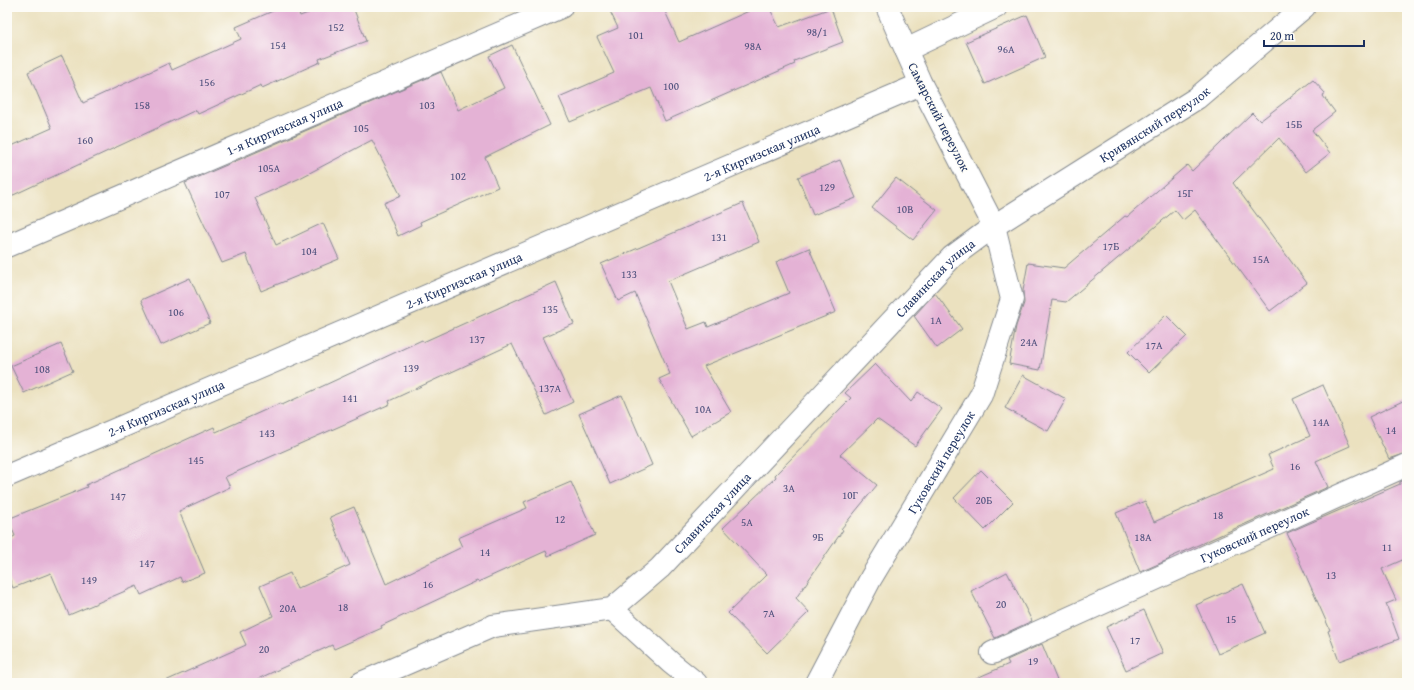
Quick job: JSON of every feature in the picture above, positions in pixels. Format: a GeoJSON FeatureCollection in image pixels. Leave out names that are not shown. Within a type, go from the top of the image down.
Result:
{"type":"FeatureCollection","features":[{"type":"Feature","properties":{"kind":"street","name":"1-я Киргизская улица"},"geometry":{"type":"LineString","coordinates":[[7,246],[561,7]]}},
{"type":"Feature","properties":{"kind":"street","name":"Самарский переулок"},"geometry":{"type":"LineString","coordinates":[[887,7],[921,84],[994,226]]}},
{"type":"Feature","properties":{"kind":"street"},"geometry":{"type":"LineString","coordinates":[[906,50],[996,7]]}},
{"type":"Feature","properties":{"kind":"street","name":"Кривянский переулок"},"geometry":{"type":"LineString","coordinates":[[994,226],[1197,98],[1304,7]]}},
{"type":"Feature","properties":{"kind":"street","name":"2-я Киргизская улица"},"geometry":{"type":"LineString","coordinates":[[7,476],[921,84]]}},
{"type":"Feature","properties":{"kind":"street","name":"Славинская улица"},"geometry":{"type":"LineString","coordinates":[[612,609],[660,568],[952,257],[994,226]]}},
{"type":"Feature","properties":{"kind":"street","name":"Гуковский переулок"},"geometry":{"type":"LineString","coordinates":[[816,683],[871,578],[981,394],[1012,299],[994,226]]}},
{"type":"Feature","properties":{"kind":"street","name":"Гуковский переулок"},"geometry":{"type":"LineString","coordinates":[[992,653],[1407,465]]}},
{"type":"Feature","properties":{"kind":"street"},"geometry":{"type":"LineString","coordinates":[[361,683],[493,626],[612,609],[671,663],[696,683]]}},
{"type":"Feature","properties":{"kind":"building"},"geometry":{"type":"Polygon","coordinates":[[[282,7],[297,7],[300,16],[324,7],[353,7],[366,41],[319,59],[320,62],[262,88],[261,85],[198,114],[196,110],[7,198],[7,148],[52,128],[28,72],[62,56],[83,103],[169,63],[172,70],[241,39],[236,27],[282,7]]]}},
{"type":"Feature","properties":{"kind":"building"},"geometry":{"type":"Polygon","coordinates":[[[608,7],[663,7],[679,42],[758,7],[769,7],[779,27],[831,8],[843,42],[794,61],[795,64],[665,121],[651,88],[570,122],[559,97],[614,73],[597,37],[618,28],[608,7]]]}},
{"type":"Feature","properties":{"kind":"building"},"geometry":{"type":"Polygon","coordinates":[[[1027,15],[1045,57],[985,84],[966,42],[1027,15]]]}},
{"type":"Feature","properties":{"kind":"building"},"geometry":{"type":"Polygon","coordinates":[[[512,45],[550,125],[485,157],[498,187],[420,222],[421,225],[398,236],[384,203],[401,196],[372,140],[298,179],[255,198],[276,245],[323,223],[339,259],[261,291],[246,254],[222,263],[185,183],[441,72],[458,110],[504,88],[489,56],[512,45]]]}},
{"type":"Feature","properties":{"kind":"building"},"geometry":{"type":"Polygon","coordinates":[[[1313,80],[1325,93],[1323,96],[1335,112],[1312,130],[1330,153],[1306,172],[1279,138],[1233,183],[1307,283],[1270,311],[1195,210],[1183,220],[1175,210],[1066,302],[1052,300],[1040,370],[1009,364],[1016,326],[1024,303],[1023,291],[1028,263],[1064,268],[1125,216],[1127,217],[1187,165],[1192,171],[1252,113],[1260,121],[1313,80]]]}},
{"type":"Feature","properties":{"kind":"building"},"geometry":{"type":"Polygon","coordinates":[[[840,160],[856,198],[813,215],[798,177],[840,160]]]}},
{"type":"Feature","properties":{"kind":"building"},"geometry":{"type":"Polygon","coordinates":[[[896,178],[937,210],[913,240],[872,208],[896,178]]]}},
{"type":"Feature","properties":{"kind":"building"},"geometry":{"type":"Polygon","coordinates":[[[743,203],[759,242],[668,281],[688,329],[706,322],[708,327],[789,293],[776,262],[809,248],[836,312],[704,366],[731,412],[691,436],[659,379],[670,374],[635,293],[618,301],[601,264],[743,203]]]}},
{"type":"Feature","properties":{"kind":"building"},"geometry":{"type":"Polygon","coordinates":[[[190,278],[210,323],[161,345],[141,300],[190,278]]]}},
{"type":"Feature","properties":{"kind":"building"},"geometry":{"type":"Polygon","coordinates":[[[556,282],[574,324],[543,337],[573,402],[546,415],[512,344],[389,401],[390,404],[225,477],[230,487],[179,511],[205,573],[182,582],[180,577],[141,595],[137,586],[69,615],[51,573],[13,588],[7,573],[7,540],[15,536],[8,519],[87,487],[86,485],[214,427],[216,432],[281,403],[282,405],[422,340],[423,342],[556,282]]]}},
{"type":"Feature","properties":{"kind":"building"},"geometry":{"type":"Polygon","coordinates":[[[935,293],[962,329],[937,348],[914,316],[935,293]]]}},
{"type":"Feature","properties":{"kind":"building"},"geometry":{"type":"Polygon","coordinates":[[[1166,315],[1187,336],[1149,373],[1128,352],[1166,315]]]}},
{"type":"Feature","properties":{"kind":"building"},"geometry":{"type":"Polygon","coordinates":[[[61,344],[73,371],[24,393],[11,366],[61,344]]]}},
{"type":"Feature","properties":{"kind":"building"},"geometry":{"type":"Polygon","coordinates":[[[875,364],[911,402],[918,392],[942,409],[915,446],[877,419],[840,455],[877,485],[841,529],[843,530],[796,598],[809,612],[767,653],[728,613],[767,575],[723,528],[776,477],[775,475],[851,398],[845,393],[875,364]]]}},
{"type":"Feature","properties":{"kind":"building"},"geometry":{"type":"Polygon","coordinates":[[[1023,375],[1066,399],[1048,431],[1005,408],[1023,375]]]}},
{"type":"Feature","properties":{"kind":"building"},"geometry":{"type":"Polygon","coordinates":[[[1323,385],[1350,446],[1316,461],[1328,487],[1140,572],[1116,513],[1145,501],[1154,522],[1274,469],[1268,455],[1310,436],[1293,399],[1323,385]]]}},
{"type":"Feature","properties":{"kind":"building"},"geometry":{"type":"Polygon","coordinates":[[[622,395],[652,465],[610,484],[579,414],[622,395]]]}},
{"type":"Feature","properties":{"kind":"building"},"geometry":{"type":"Polygon","coordinates":[[[1407,399],[1407,453],[1389,459],[1369,417],[1407,399]]]}},
{"type":"Feature","properties":{"kind":"building"},"geometry":{"type":"Polygon","coordinates":[[[981,470],[1013,502],[985,530],[954,498],[981,470]]]}},
{"type":"Feature","properties":{"kind":"building"},"geometry":{"type":"Polygon","coordinates":[[[1407,479],[1407,558],[1382,569],[1396,600],[1386,604],[1399,639],[1339,661],[1328,631],[1330,630],[1287,533],[1400,484],[1400,482],[1407,479]]]}},
{"type":"Feature","properties":{"kind":"building"},"geometry":{"type":"Polygon","coordinates":[[[571,482],[595,535],[548,556],[546,551],[478,582],[477,581],[381,626],[382,628],[334,649],[332,645],[249,683],[161,683],[246,645],[240,632],[273,616],[260,586],[290,573],[297,589],[350,565],[330,517],[354,507],[386,584],[462,547],[458,538],[527,508],[524,502],[571,482]]]}},
{"type":"Feature","properties":{"kind":"building"},"geometry":{"type":"Polygon","coordinates":[[[1007,572],[1032,621],[995,638],[971,591],[1007,572]]]}},
{"type":"Feature","properties":{"kind":"building"},"geometry":{"type":"Polygon","coordinates":[[[1243,584],[1265,633],[1218,654],[1196,605],[1243,584]]]}},
{"type":"Feature","properties":{"kind":"building"},"geometry":{"type":"Polygon","coordinates":[[[1144,610],[1163,653],[1126,670],[1106,627],[1144,610]]]}},
{"type":"Feature","properties":{"kind":"building"},"geometry":{"type":"Polygon","coordinates":[[[1042,644],[1058,683],[965,683],[1009,664],[1007,660],[1042,644]]]}}]}
